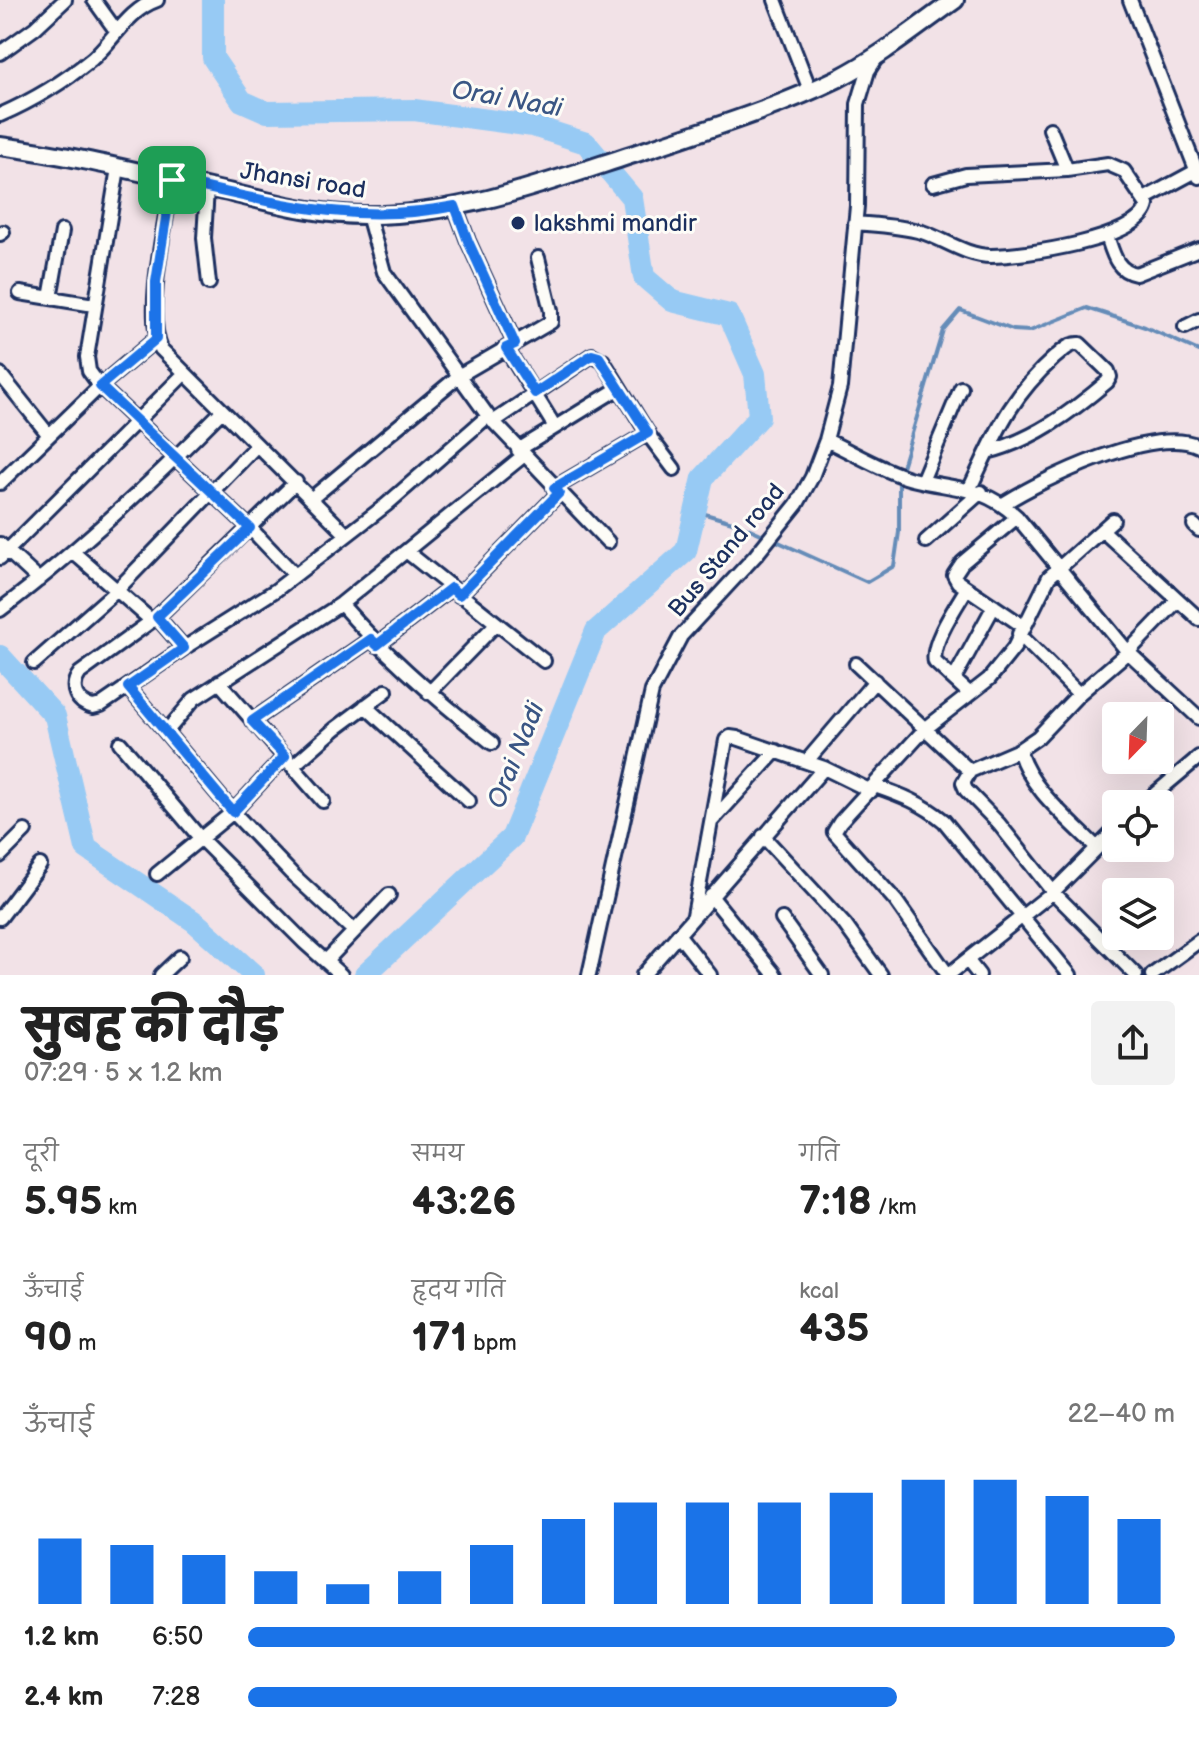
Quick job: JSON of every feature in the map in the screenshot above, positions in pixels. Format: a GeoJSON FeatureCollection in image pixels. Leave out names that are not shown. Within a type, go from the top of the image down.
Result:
{"type":"FeatureCollection","features":[{"type":"Feature","properties":{"kind":"street"},"geometry":{"type":"LineString","coordinates":[[0,53],[35,28],[65,0]]}},
{"type":"Feature","properties":{"kind":"street"},"geometry":{"type":"LineString","coordinates":[[94,0],[117,32]]}},
{"type":"Feature","properties":{"kind":"street"},"geometry":{"type":"LineString","coordinates":[[0,115],[24,104],[78,69],[94,57],[136,11],[157,0]]}},
{"type":"Feature","properties":{"kind":"street"},"geometry":{"type":"LineString","coordinates":[[775,0],[810,90]]}},
{"type":"Feature","properties":{"kind":"street","name":"Jhansi road"},"geometry":{"type":"LineString","coordinates":[[0,146],[45,152],[303,209],[368,215],[455,206],[551,182],[761,112],[841,77],[955,0]]}},
{"type":"Feature","properties":{"kind":"street"},"geometry":{"type":"LineString","coordinates":[[1130,0],[1198,174],[1144,199]]}},
{"type":"Feature","properties":{"kind":"street","name":"Bus Stand road"},"geometry":{"type":"LineString","coordinates":[[589,975],[652,691],[681,636],[756,555],[805,491],[826,440],[840,387],[855,223],[858,104],[868,71],[878,54]]}},
{"type":"Feature","properties":{"kind":"street"},"geometry":{"type":"LineString","coordinates":[[1050,129],[1067,170]]}},
{"type":"Feature","properties":{"kind":"street"},"geometry":{"type":"LineString","coordinates":[[855,223],[913,230],[976,254],[990,256],[1074,245],[1107,236],[1146,212],[1144,199],[1124,171],[1116,166],[1097,164],[1067,170],[966,175],[933,184]]}},
{"type":"Feature","properties":{"kind":"street"},"geometry":{"type":"LineString","coordinates":[[118,168],[94,305],[87,357],[89,371],[100,386],[250,528],[295,575]]}},
{"type":"Feature","properties":{"kind":"street"},"geometry":{"type":"LineString","coordinates":[[172,180],[156,282],[156,339],[168,358],[347,535]]}},
{"type":"Feature","properties":{"kind":"street"},"geometry":{"type":"LineString","coordinates":[[207,188],[204,238],[209,283]]}},
{"type":"Feature","properties":{"kind":"street"},"geometry":{"type":"LineString","coordinates":[[455,206],[511,346],[555,427]]}},
{"type":"Feature","properties":{"kind":"street"},"geometry":{"type":"LineString","coordinates":[[368,215],[384,272],[491,419],[556,491],[608,542]]}},
{"type":"Feature","properties":{"kind":"street"},"geometry":{"type":"LineString","coordinates":[[50,298],[62,231]]}},
{"type":"Feature","properties":{"kind":"street"},"geometry":{"type":"LineString","coordinates":[[1107,236],[1118,264],[1129,273],[1136,274],[1199,249]]}},
{"type":"Feature","properties":{"kind":"street"},"geometry":{"type":"LineString","coordinates":[[312,498],[460,375],[547,326],[553,319],[538,258]]}},
{"type":"Feature","properties":{"kind":"street"},"geometry":{"type":"LineString","coordinates":[[20,293],[94,305]]}},
{"type":"Feature","properties":{"kind":"street"},"geometry":{"type":"LineString","coordinates":[[1185,327],[1199,320]]}},
{"type":"Feature","properties":{"kind":"street"},"geometry":{"type":"LineString","coordinates":[[0,483],[100,386],[156,339]]}},
{"type":"Feature","properties":{"kind":"street"},"geometry":{"type":"LineString","coordinates":[[926,541],[975,491],[987,452],[1021,390],[1070,345],[1080,344],[1108,371],[1110,377],[1107,382],[1066,414],[1013,444],[987,452]]}},
{"type":"Feature","properties":{"kind":"street"},"geometry":{"type":"LineString","coordinates":[[296,482],[155,619],[80,673],[73,684],[81,701],[93,707],[276,590],[491,419],[592,355],[603,361],[674,469]]}},
{"type":"Feature","properties":{"kind":"street"},"geometry":{"type":"LineString","coordinates":[[39,580],[2,551],[184,374]]}},
{"type":"Feature","properties":{"kind":"street"},"geometry":{"type":"LineString","coordinates":[[2,381],[48,434]]}},
{"type":"Feature","properties":{"kind":"street"},"geometry":{"type":"LineString","coordinates":[[166,732],[187,705],[341,604],[520,453],[555,427],[619,388]]}},
{"type":"Feature","properties":{"kind":"street"},"geometry":{"type":"LineString","coordinates":[[916,480],[961,388]]}},
{"type":"Feature","properties":{"kind":"street"},"geometry":{"type":"LineString","coordinates":[[0,610],[73,552],[175,459],[222,411]]}},
{"type":"Feature","properties":{"kind":"street"},"geometry":{"type":"LineString","coordinates":[[252,721],[455,592],[556,491],[648,433]]}},
{"type":"Feature","properties":{"kind":"street"},"geometry":{"type":"LineString","coordinates":[[826,440],[916,480],[975,491],[1003,504],[1128,652],[1199,718]]}},
{"type":"Feature","properties":{"kind":"street"},"geometry":{"type":"LineString","coordinates":[[1003,504],[1070,467],[1142,446],[1173,441],[1199,446]]}},
{"type":"Feature","properties":{"kind":"street"},"geometry":{"type":"LineString","coordinates":[[34,663],[116,591],[257,445]]}},
{"type":"Feature","properties":{"kind":"street"},"geometry":{"type":"LineString","coordinates":[[1017,517],[955,570],[955,579],[994,606],[1021,630],[1079,694]]}},
{"type":"Feature","properties":{"kind":"street"},"geometry":{"type":"LineString","coordinates":[[1102,843],[1053,892],[948,975],[896,901],[837,839],[834,832],[925,729],[989,679],[1003,663],[1041,589],[1058,568],[1113,520]]}},
{"type":"Feature","properties":{"kind":"street"},"geometry":{"type":"LineString","coordinates":[[1102,530],[1199,619]]}},
{"type":"Feature","properties":{"kind":"street"},"geometry":{"type":"LineString","coordinates":[[406,551],[544,661]]}},
{"type":"Feature","properties":{"kind":"street"},"geometry":{"type":"LineString","coordinates":[[73,552],[116,591],[155,619],[184,648]]}},
{"type":"Feature","properties":{"kind":"street"},"geometry":{"type":"LineString","coordinates":[[967,588],[933,656],[935,662],[970,694]]}},
{"type":"Feature","properties":{"kind":"street"},"geometry":{"type":"LineString","coordinates":[[1136,975],[1053,892],[963,783],[970,771],[1019,750],[1050,727],[1079,694],[1128,652],[1178,600]]}},
{"type":"Feature","properties":{"kind":"street"},"geometry":{"type":"LineString","coordinates":[[341,604],[374,642],[429,693],[492,743]]}},
{"type":"Feature","properties":{"kind":"street"},"geometry":{"type":"LineString","coordinates":[[954,679],[994,606]]}},
{"type":"Feature","properties":{"kind":"street"},"geometry":{"type":"LineString","coordinates":[[429,693],[496,624]]}},
{"type":"Feature","properties":{"kind":"street"},"geometry":{"type":"LineString","coordinates":[[856,664],[970,771]]}},
{"type":"Feature","properties":{"kind":"street"},"geometry":{"type":"LineString","coordinates":[[806,762],[875,681]]}},
{"type":"Feature","properties":{"kind":"street"},"geometry":{"type":"LineString","coordinates":[[219,682],[323,801]]}},
{"type":"Feature","properties":{"kind":"street"},"geometry":{"type":"LineString","coordinates":[[128,687],[233,812],[291,873],[354,931]]}},
{"type":"Feature","properties":{"kind":"street"},"geometry":{"type":"LineString","coordinates":[[157,874],[290,760],[386,691]]}},
{"type":"Feature","properties":{"kind":"street"},"geometry":{"type":"LineString","coordinates":[[365,706],[469,801]]}},
{"type":"Feature","properties":{"kind":"street"},"geometry":{"type":"LineString","coordinates":[[694,915],[726,740],[737,738],[926,806],[944,821],[1070,975]]}},
{"type":"Feature","properties":{"kind":"street"},"geometry":{"type":"LineString","coordinates":[[120,743],[201,839],[341,975]]}},
{"type":"Feature","properties":{"kind":"street"},"geometry":{"type":"LineString","coordinates":[[1019,750],[1024,768],[1033,781],[1097,848]]}},
{"type":"Feature","properties":{"kind":"street"},"geometry":{"type":"LineString","coordinates":[[709,823],[776,751]]}},
{"type":"Feature","properties":{"kind":"street"},"geometry":{"type":"LineString","coordinates":[[1160,790],[1199,757]]}},
{"type":"Feature","properties":{"kind":"street"},"geometry":{"type":"LineString","coordinates":[[643,975],[824,768]]}},
{"type":"Feature","properties":{"kind":"street"},"geometry":{"type":"LineString","coordinates":[[0,856],[25,831]]}},
{"type":"Feature","properties":{"kind":"street"},"geometry":{"type":"LineString","coordinates":[[763,836],[845,925],[881,975]]}},
{"type":"Feature","properties":{"kind":"street"},"geometry":{"type":"LineString","coordinates":[[0,918],[40,865]]}},
{"type":"Feature","properties":{"kind":"street"},"geometry":{"type":"LineString","coordinates":[[326,961],[389,895]]}},
{"type":"Feature","properties":{"kind":"street"},"geometry":{"type":"LineString","coordinates":[[711,896],[775,975]]}},
{"type":"Feature","properties":{"kind":"street"},"geometry":{"type":"LineString","coordinates":[[782,919],[822,975]]}},
{"type":"Feature","properties":{"kind":"street"},"geometry":{"type":"LineString","coordinates":[[678,934],[710,975]]}},
{"type":"Feature","properties":{"kind":"street"},"geometry":{"type":"LineString","coordinates":[[1152,975],[1199,941]]}},
{"type":"Feature","properties":{"kind":"street"},"geometry":{"type":"LineString","coordinates":[[161,975],[180,957]]}},
{"type":"Feature","properties":{"kind":"street"},"geometry":{"type":"LineString","coordinates":[[968,961],[979,975]]}},
{"type":"Feature","properties":{"kind":"waterway","name":"Orai Nadi"},"geometry":{"type":"LineString","coordinates":[[213,0],[213,58],[242,101],[267,112],[414,110],[533,126],[586,143],[632,198],[644,277],[672,301],[729,315],[755,374],[759,417],[703,478],[686,551],[596,631],[512,837],[365,975]]}},
{"type":"Feature","properties":{"kind":"waterway"},"geometry":{"type":"LineString","coordinates":[[695,511],[739,524],[867,582],[894,566],[899,532],[899,477],[943,330],[960,310],[1013,330],[1030,331],[1087,308],[1145,327],[1199,351]]}},
{"type":"Feature","properties":{"kind":"waterway","name":"Orai Nadi"},"geometry":{"type":"LineString","coordinates":[[0,656],[55,716],[86,848],[195,922],[254,975]]}},
{"type":"Feature","properties":{"kind":"place","name":"lakshmi mandir"},"geometry":{"type":"Point","coordinates":[518,223]}},
{"type":"Feature","properties":{"kind":"route"},"geometry":{"type":"LineString","coordinates":[[172,180],[303,209],[368,215],[455,206],[515,344],[506,348],[535,393],[581,360],[592,355],[599,357],[648,433],[554,488],[559,493],[459,595],[451,588],[377,645],[371,639],[252,721],[285,756],[233,812],[128,687],[184,648],[157,617],[250,528],[100,386],[156,339],[156,282],[172,180]]}}]}
